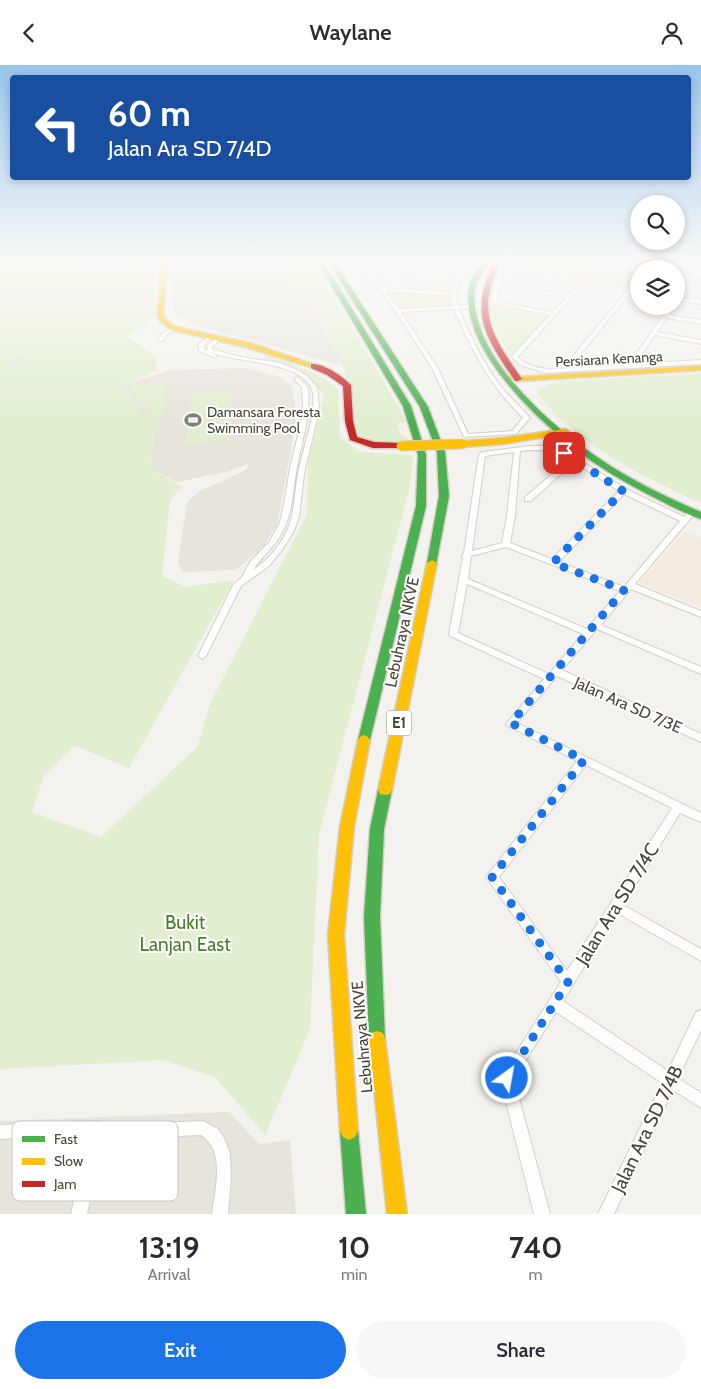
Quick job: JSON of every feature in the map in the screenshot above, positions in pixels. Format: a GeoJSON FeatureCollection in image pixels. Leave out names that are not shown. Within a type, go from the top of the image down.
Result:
{"type":"FeatureCollection","features":[{"type":"Feature","properties":{"kind":"main road"},"geometry":{"type":"LineString","coordinates":[[161,317],[163,321],[174,329],[248,347]]}},
{"type":"Feature","properties":{"kind":"main road","name":"Lebuhraya NKVE"},"geometry":{"type":"LineString","coordinates":[[353,317],[407,407],[422,455],[421,506],[362,747],[341,871],[336,945],[341,1034],[356,1214]]}},
{"type":"Feature","properties":{"kind":"main road","name":"Lebuhraya NKVE"},"geometry":{"type":"LineString","coordinates":[[366,317],[424,407],[441,452],[444,496],[435,550],[377,829],[372,917],[375,1024],[398,1214]]}},
{"type":"Feature","properties":{"kind":"main road"},"geometry":{"type":"LineString","coordinates":[[482,317],[516,384],[542,417],[694,514]]}},
{"type":"Feature","properties":{"kind":"main road"},"geometry":{"type":"LineString","coordinates":[[209,339],[229,341],[306,363],[330,373],[347,385],[349,421],[353,438],[373,445],[401,446],[464,440],[477,444],[565,433]]}},
{"type":"Feature","properties":{"kind":"main road"},"geometry":{"type":"LineString","coordinates":[[508,365],[528,375],[550,377]]}},
{"type":"Feature","properties":{"kind":"main road","name":"Persiaran Kenanga"},"geometry":{"type":"LineString","coordinates":[[516,384],[550,377],[701,368]]}},
{"type":"Feature","properties":{"kind":"main road"},"geometry":{"type":"LineString","coordinates":[[532,395],[530,387],[533,383],[550,377]]}},
{"type":"Feature","properties":{"kind":"main road"},"geometry":{"type":"LineString","coordinates":[[516,384],[532,395],[565,433],[578,455]]}},
{"type":"Feature","properties":{"kind":"main road"},"geometry":{"type":"LineString","coordinates":[[533,438],[543,429],[542,417]]}},
{"type":"Feature","properties":{"kind":"main road"},"geometry":{"type":"LineString","coordinates":[[533,438],[554,443],[694,514]]}},
{"type":"Feature","properties":{"kind":"street"},"geometry":{"type":"LineString","coordinates":[[402,317],[435,368],[464,440],[514,433],[527,418],[500,391],[477,356],[459,317]]}},
{"type":"Feature","properties":{"kind":"street"},"geometry":{"type":"LineString","coordinates":[[508,365],[551,317]]}},
{"type":"Feature","properties":{"kind":"street"},"geometry":{"type":"LineString","coordinates":[[583,368],[576,356],[608,317]]}},
{"type":"Feature","properties":{"kind":"street"},"geometry":{"type":"LineString","coordinates":[[646,365],[639,354],[666,317]]}},
{"type":"Feature","properties":{"kind":"street"},"geometry":{"type":"LineString","coordinates":[[670,317],[701,322]]}},
{"type":"Feature","properties":{"kind":"street"},"geometry":{"type":"LineString","coordinates":[[161,340],[164,334],[174,329]]}},
{"type":"Feature","properties":{"kind":"street"},"geometry":{"type":"LineString","coordinates":[[653,333],[701,343]]}},
{"type":"Feature","properties":{"kind":"street"},"geometry":{"type":"LineString","coordinates":[[202,656],[237,585],[246,576],[250,567],[274,540],[281,529],[288,508],[298,448],[306,415],[305,387],[297,379],[279,370],[203,352],[201,345],[209,339]]}},
{"type":"Feature","properties":{"kind":"street"},"geometry":{"type":"LineString","coordinates":[[209,339],[210,350],[281,366],[294,371],[312,384],[315,391],[315,415],[301,472],[295,519],[291,531],[284,543],[260,570],[246,576]]}},
{"type":"Feature","properties":{"kind":"street"},"geometry":{"type":"LineString","coordinates":[[508,365],[522,364],[543,370],[701,362]]}},
{"type":"Feature","properties":{"kind":"street"},"geometry":{"type":"LineString","coordinates":[[298,448],[308,449]]}},
{"type":"Feature","properties":{"kind":"street"},"geometry":{"type":"LineString","coordinates":[[701,671],[591,629],[464,580],[466,555],[482,454],[548,448],[578,455],[623,491],[694,514],[626,588],[591,629],[552,675],[511,723],[701,818]]}},
{"type":"Feature","properties":{"kind":"street"},"geometry":{"type":"LineString","coordinates":[[506,544],[517,451]]}},
{"type":"Feature","properties":{"kind":"street"},"geometry":{"type":"LineString","coordinates":[[528,499],[578,455]]}},
{"type":"Feature","properties":{"kind":"street"},"geometry":{"type":"LineString","coordinates":[[553,563],[623,491]]}},
{"type":"Feature","properties":{"kind":"street"},"geometry":{"type":"LineString","coordinates":[[466,555],[506,544],[553,563],[701,614]]}},
{"type":"Feature","properties":{"kind":"street","name":"Jalan Ara SD 7/3E"},"geometry":{"type":"LineString","coordinates":[[464,580],[453,634],[701,738]]}},
{"type":"Feature","properties":{"kind":"street"},"geometry":{"type":"LineString","coordinates":[[568,982],[492,877],[584,760]]}},
{"type":"Feature","properties":{"kind":"street","name":"Jalan Ara SD 7/4C"},"geometry":{"type":"LineString","coordinates":[[542,1214],[507,1078],[678,807]]}},
{"type":"Feature","properties":{"kind":"street"},"geometry":{"type":"LineString","coordinates":[[615,906],[701,955]]}},
{"type":"Feature","properties":{"kind":"street"},"geometry":{"type":"LineString","coordinates":[[554,1003],[701,1101]]}},
{"type":"Feature","properties":{"kind":"street","name":"Jalan Ara SD 7/4B"},"geometry":{"type":"LineString","coordinates":[[606,1214],[701,1016]]}},
{"type":"Feature","properties":{"kind":"street"},"geometry":{"type":"LineString","coordinates":[[178,1129],[203,1128],[212,1132],[224,1150],[220,1214]]}},
{"type":"Feature","properties":{"kind":"street"},"geometry":{"type":"LineString","coordinates":[[79,1214],[82,1201]]}},
{"type":"Feature","properties":{"kind":"shaded area"},"geometry":{"type":"Polygon","coordinates":[[[178,317],[317,317],[343,362],[333,363],[196,325],[178,317]]]}},
{"type":"Feature","properties":{"kind":"shaded area"},"geometry":{"type":"Polygon","coordinates":[[[244,368],[278,376],[292,387],[297,416],[277,525],[263,547],[236,570],[183,572],[178,563],[187,502],[198,492],[246,470],[250,463],[230,471],[177,482],[151,469],[154,431],[123,385],[171,370],[244,368]]]}},
{"type":"Feature","properties":{"kind":"shaded area"},"geometry":{"type":"Polygon","coordinates":[[[684,532],[701,538],[701,607],[639,583],[684,532]]]}},
{"type":"Feature","properties":{"kind":"shaded area"},"geometry":{"type":"Polygon","coordinates":[[[229,1112],[259,1144],[290,1140],[296,1214],[0,1214],[0,1121],[229,1112]]]}},
{"type":"Feature","properties":{"kind":"green space","name":"Bukit Lanjan East"},"geometry":{"type":"Polygon","coordinates":[[[0,317],[153,317],[127,337],[154,355],[158,370],[124,385],[154,431],[151,469],[182,487],[170,500],[162,576],[185,587],[234,580],[129,768],[75,746],[44,775],[32,812],[101,837],[198,746],[210,704],[307,514],[308,463],[324,396],[312,381],[298,371],[264,359],[269,356],[297,365],[314,373],[338,389],[340,437],[359,452],[413,455],[410,486],[319,834],[310,1029],[265,1135],[215,1077],[162,1060],[0,1069],[0,317]]]}},
{"type":"Feature","properties":{"kind":"green space"},"geometry":{"type":"Polygon","coordinates":[[[318,317],[345,317],[406,422],[397,423],[400,433],[412,442],[372,441],[357,435],[348,383],[337,352],[318,317]]]}},
{"type":"Feature","properties":{"kind":"green space"},"geometry":{"type":"Polygon","coordinates":[[[492,317],[549,317],[512,358],[495,327],[492,317]]]}},
{"type":"Feature","properties":{"kind":"green space"},"geometry":{"type":"Polygon","coordinates":[[[701,373],[701,503],[664,486],[591,444],[560,419],[537,393],[546,386],[558,381],[701,373]]]}},
{"type":"Feature","properties":{"kind":"green space"},"geometry":{"type":"Polygon","coordinates":[[[166,384],[159,431],[129,385],[166,384]]]}},
{"type":"Feature","properties":{"kind":"green space"},"geometry":{"type":"Polygon","coordinates":[[[233,392],[230,441],[185,443],[192,393],[233,392]]]}},
{"type":"Feature","properties":{"kind":"waterway"},"geometry":{"type":"LineString","coordinates":[[6,367],[22,357]]}},
{"type":"Feature","properties":{"kind":"traffic: fast"},"geometry":{"type":"LineString","coordinates":[[353,317],[407,406],[422,455],[421,506],[364,740]]}},
{"type":"Feature","properties":{"kind":"traffic: fast"},"geometry":{"type":"LineString","coordinates":[[366,317],[424,407],[441,452],[444,496],[432,563]]}},
{"type":"Feature","properties":{"kind":"traffic: fast"},"geometry":{"type":"LineString","coordinates":[[474,317],[480,336],[494,361],[513,386],[557,430],[578,448],[622,477],[701,516]]}},
{"type":"Feature","properties":{"kind":"traffic: fast"},"geometry":{"type":"LineString","coordinates":[[377,1039],[372,917],[377,829],[385,790]]}},
{"type":"Feature","properties":{"kind":"traffic: fast"},"geometry":{"type":"LineString","coordinates":[[349,1131],[356,1214]]}},
{"type":"Feature","properties":{"kind":"traffic: slow"},"geometry":{"type":"LineString","coordinates":[[161,317],[163,321],[174,329],[247,345],[314,366]]}},
{"type":"Feature","properties":{"kind":"traffic: slow"},"geometry":{"type":"LineString","coordinates":[[512,377],[518,379],[701,368]]}},
{"type":"Feature","properties":{"kind":"traffic: slow"},"geometry":{"type":"LineString","coordinates":[[463,444],[503,441],[565,431]]}},
{"type":"Feature","properties":{"kind":"traffic: slow"},"geometry":{"type":"LineString","coordinates":[[401,446],[463,444]]}},
{"type":"Feature","properties":{"kind":"traffic: slow"},"geometry":{"type":"LineString","coordinates":[[385,790],[432,563]]}},
{"type":"Feature","properties":{"kind":"traffic: slow"},"geometry":{"type":"LineString","coordinates":[[349,1131],[336,935],[347,827],[364,740]]}},
{"type":"Feature","properties":{"kind":"traffic: slow"},"geometry":{"type":"LineString","coordinates":[[377,1039],[397,1214]]}},
{"type":"Feature","properties":{"kind":"traffic: jam"},"geometry":{"type":"LineString","coordinates":[[485,317],[492,337],[518,379]]}},
{"type":"Feature","properties":{"kind":"traffic: jam"},"geometry":{"type":"LineString","coordinates":[[314,366],[330,373],[347,385],[349,421],[353,438],[373,445],[401,446]]}},
{"type":"Feature","properties":{"kind":"place","name":"Damansara Foresta Swimming Pool"},"geometry":{"type":"Point","coordinates":[193,420]}},
{"type":"Feature","properties":{"kind":"route"},"geometry":{"type":"LineString","coordinates":[[507,1078],[568,982],[492,877],[584,760],[511,723],[624,590],[553,563],[623,491],[564,453]]}}]}
